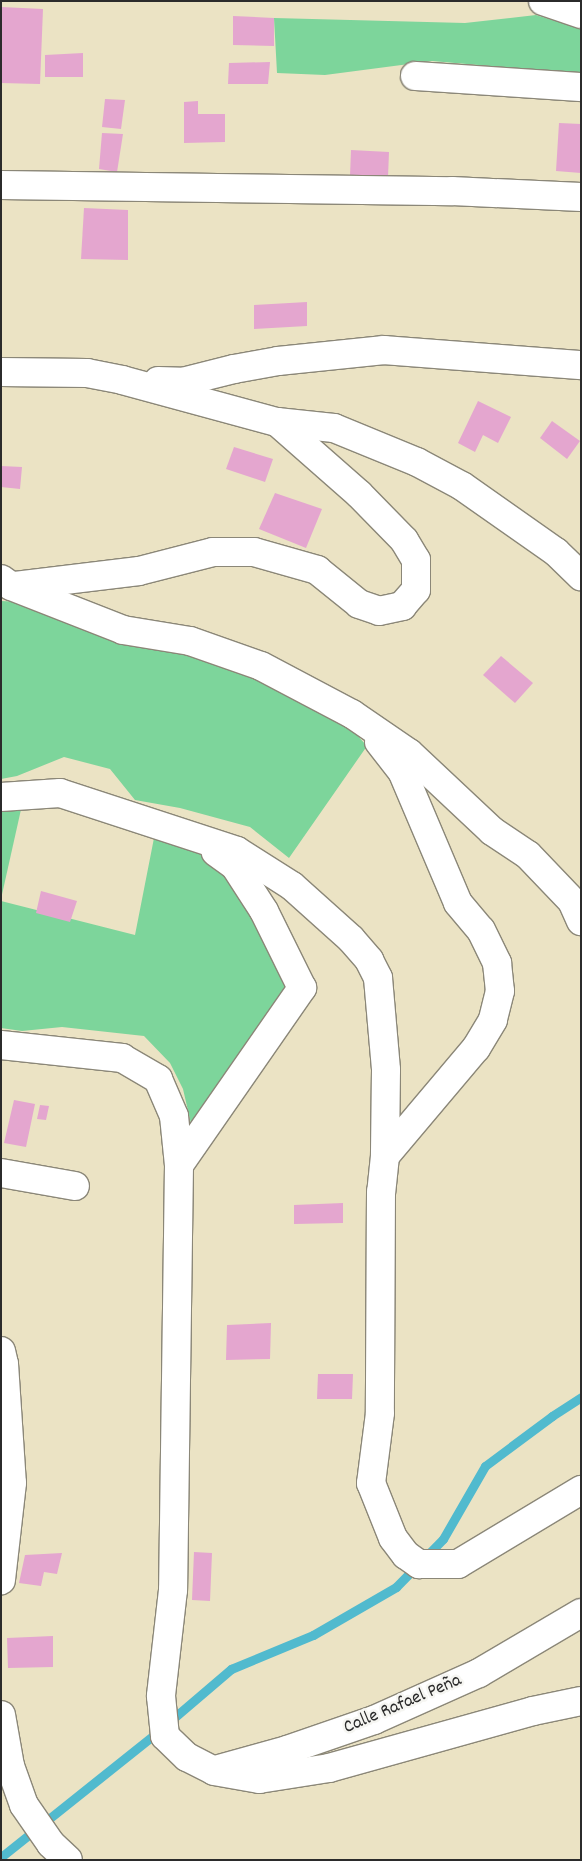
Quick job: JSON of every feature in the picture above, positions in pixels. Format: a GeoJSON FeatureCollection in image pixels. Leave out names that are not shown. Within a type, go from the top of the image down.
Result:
{"type":"FeatureCollection","features":[{"type":"Feature","properties":{"kind":"street"},"geometry":{"type":"LineString","coordinates":[[543,1],[581,14]]}},
{"type":"Feature","properties":{"kind":"street"},"geometry":{"type":"LineString","coordinates":[[415,76],[581,87]]}},
{"type":"Feature","properties":{"kind":"street"},"geometry":{"type":"LineString","coordinates":[[1,185],[452,191],[581,197]]}},
{"type":"Feature","properties":{"kind":"street"},"geometry":{"type":"LineString","coordinates":[[122,380],[182,382],[234,368],[278,361],[384,350],[581,365]]}},
{"type":"Feature","properties":{"kind":"street"},"geometry":{"type":"LineString","coordinates":[[1,372],[87,373],[122,380],[277,422],[334,428],[417,462],[462,486],[556,552],[581,576]]}},
{"type":"Feature","properties":{"kind":"street"},"geometry":{"type":"LineString","coordinates":[[5,584],[139,571],[213,552],[254,552],[317,570],[359,604],[372,609],[379,611],[402,606],[416,590],[416,560],[404,540],[359,494],[277,422]]}},
{"type":"Feature","properties":{"kind":"street"},"geometry":{"type":"LineString","coordinates":[[5,584],[123,630],[190,641],[261,666],[352,714],[409,753],[492,831],[528,854],[572,901],[581,921]]}},
{"type":"Feature","properties":{"kind":"street"},"geometry":{"type":"LineString","coordinates":[[352,714],[385,749],[402,771],[458,903],[481,930],[497,962],[500,991],[493,1020],[476,1048],[385,1156]]}},
{"type":"Feature","properties":{"kind":"street"},"geometry":{"type":"LineString","coordinates":[[1,797],[60,793],[237,850],[292,886],[351,939],[369,960],[378,978],[386,1070],[385,1156],[381,1192],[380,1413],[371,1483],[393,1538],[406,1555],[419,1564],[458,1564],[581,1490]]}},
{"type":"Feature","properties":{"kind":"street"},"geometry":{"type":"LineString","coordinates":[[179,1165],[302,988],[264,911],[235,866],[197,838]]}},
{"type":"Feature","properties":{"kind":"street"},"geometry":{"type":"LineString","coordinates":[[1,1045],[122,1058],[158,1079],[174,1116],[179,1165],[174,1590],[161,1696],[165,1736],[187,1757],[214,1770],[259,1779],[329,1768],[533,1711],[581,1700]]}},
{"type":"Feature","properties":{"kind":"street"},"geometry":{"type":"LineString","coordinates":[[1,1173],[75,1186]]}},
{"type":"Feature","properties":{"kind":"street"},"geometry":{"type":"LineString","coordinates":[[1,1351],[4,1364],[12,1483],[1,1580]]}},
{"type":"Feature","properties":{"kind":"street","name":"Calle Rafael Peña"},"geometry":{"type":"LineString","coordinates":[[214,1770],[287,1750],[374,1720],[478,1673],[581,1613]]}},
{"type":"Feature","properties":{"kind":"street"},"geometry":{"type":"LineString","coordinates":[[1,1715],[10,1766],[24,1806],[50,1844],[68,1860]]}},
{"type":"Feature","properties":{"kind":"green space"},"geometry":{"type":"Polygon","coordinates":[[[536,15],[581,29],[581,74],[432,61],[325,75],[277,73],[274,18],[465,23],[536,15]]]}},
{"type":"Feature","properties":{"kind":"green space"},"geometry":{"type":"Polygon","coordinates":[[[1,601],[23,602],[202,652],[344,721],[367,746],[289,858],[250,827],[180,808],[135,800],[110,769],[64,757],[17,776],[1,779],[1,601]]]}},
{"type":"Feature","properties":{"kind":"green space"},"geometry":{"type":"Polygon","coordinates":[[[22,805],[1,899],[1,806],[22,805]]]}},
{"type":"Feature","properties":{"kind":"green space"},"geometry":{"type":"Polygon","coordinates":[[[154,838],[208,856],[248,899],[287,989],[192,1128],[183,1089],[170,1063],[144,1036],[62,1027],[22,1031],[1,1028],[1,901],[135,935],[154,838]]]}},
{"type":"Feature","properties":{"kind":"building"},"geometry":{"type":"Polygon","coordinates":[[[1,7],[43,9],[40,84],[1,83],[1,7]]]}},
{"type":"Feature","properties":{"kind":"building"},"geometry":{"type":"Polygon","coordinates":[[[233,16],[274,18],[274,46],[233,45],[233,16]]]}},
{"type":"Feature","properties":{"kind":"building"},"geometry":{"type":"Polygon","coordinates":[[[83,53],[83,77],[45,77],[45,55],[83,53]]]}},
{"type":"Feature","properties":{"kind":"building"},"geometry":{"type":"Polygon","coordinates":[[[270,62],[268,84],[228,84],[229,63],[270,62]]]}},
{"type":"Feature","properties":{"kind":"building"},"geometry":{"type":"Polygon","coordinates":[[[105,99],[125,100],[121,129],[102,127],[105,99]]]}},
{"type":"Feature","properties":{"kind":"building"},"geometry":{"type":"Polygon","coordinates":[[[198,101],[198,114],[225,114],[225,142],[184,143],[184,102],[198,101]]]}},
{"type":"Feature","properties":{"kind":"building"},"geometry":{"type":"Polygon","coordinates":[[[559,123],[581,124],[581,173],[556,171],[559,123]]]}},
{"type":"Feature","properties":{"kind":"building"},"geometry":{"type":"Polygon","coordinates":[[[102,133],[123,134],[117,172],[99,169],[102,133]]]}},
{"type":"Feature","properties":{"kind":"building"},"geometry":{"type":"Polygon","coordinates":[[[351,150],[389,152],[388,177],[350,176],[351,150]]]}},
{"type":"Feature","properties":{"kind":"building"},"geometry":{"type":"Polygon","coordinates":[[[84,208],[128,210],[128,260],[81,259],[84,208]]]}},
{"type":"Feature","properties":{"kind":"building"},"geometry":{"type":"Polygon","coordinates":[[[307,302],[307,326],[254,329],[254,305],[307,302]]]}},
{"type":"Feature","properties":{"kind":"building"},"geometry":{"type":"Polygon","coordinates":[[[478,401],[511,417],[498,443],[483,435],[475,452],[458,443],[478,401]]]}},
{"type":"Feature","properties":{"kind":"building"},"geometry":{"type":"Polygon","coordinates":[[[552,421],[580,441],[567,459],[540,438],[552,421]]]}},
{"type":"Feature","properties":{"kind":"building"},"geometry":{"type":"Polygon","coordinates":[[[234,447],[273,459],[265,482],[226,469],[234,447]]]}},
{"type":"Feature","properties":{"kind":"building"},"geometry":{"type":"Polygon","coordinates":[[[1,466],[22,467],[20,489],[1,487],[1,466]]]}},
{"type":"Feature","properties":{"kind":"building"},"geometry":{"type":"Polygon","coordinates":[[[275,493],[322,509],[306,548],[259,529],[275,493]]]}},
{"type":"Feature","properties":{"kind":"building"},"geometry":{"type":"Polygon","coordinates":[[[501,656],[533,683],[515,703],[483,675],[501,656]]]}},
{"type":"Feature","properties":{"kind":"building"},"geometry":{"type":"Polygon","coordinates":[[[41,891],[77,901],[70,922],[36,913],[41,891]]]}},
{"type":"Feature","properties":{"kind":"building"},"geometry":{"type":"Polygon","coordinates":[[[14,1100],[35,1104],[26,1147],[4,1143],[14,1100]]]}},
{"type":"Feature","properties":{"kind":"building"},"geometry":{"type":"Polygon","coordinates":[[[40,1105],[49,1106],[46,1120],[37,1119],[40,1105]]]}},
{"type":"Feature","properties":{"kind":"building"},"geometry":{"type":"Polygon","coordinates":[[[343,1203],[343,1223],[294,1224],[294,1205],[343,1203]]]}},
{"type":"Feature","properties":{"kind":"building"},"geometry":{"type":"Polygon","coordinates":[[[271,1323],[270,1359],[226,1360],[227,1325],[271,1323]]]}},
{"type":"Feature","properties":{"kind":"building"},"geometry":{"type":"Polygon","coordinates":[[[318,1374],[353,1374],[352,1399],[317,1399],[318,1374]]]}},
{"type":"Feature","properties":{"kind":"building"},"geometry":{"type":"Polygon","coordinates":[[[194,1552],[212,1553],[210,1601],[192,1600],[194,1552]]]}},
{"type":"Feature","properties":{"kind":"building"},"geometry":{"type":"Polygon","coordinates":[[[62,1553],[57,1574],[44,1572],[41,1586],[19,1583],[25,1555],[62,1553]]]}},
{"type":"Feature","properties":{"kind":"building"},"geometry":{"type":"Polygon","coordinates":[[[53,1636],[53,1667],[8,1668],[7,1638],[53,1636]]]}},
{"type":"Feature","properties":{"kind":"waterway"},"geometry":{"type":"LineString","coordinates":[[169,1722],[231,1669],[313,1635],[396,1587],[443,1539],[485,1466],[581,1397]]}},
{"type":"Feature","properties":{"kind":"waterway"},"geometry":{"type":"LineString","coordinates":[[1,1857],[159,1731]]}}]}
